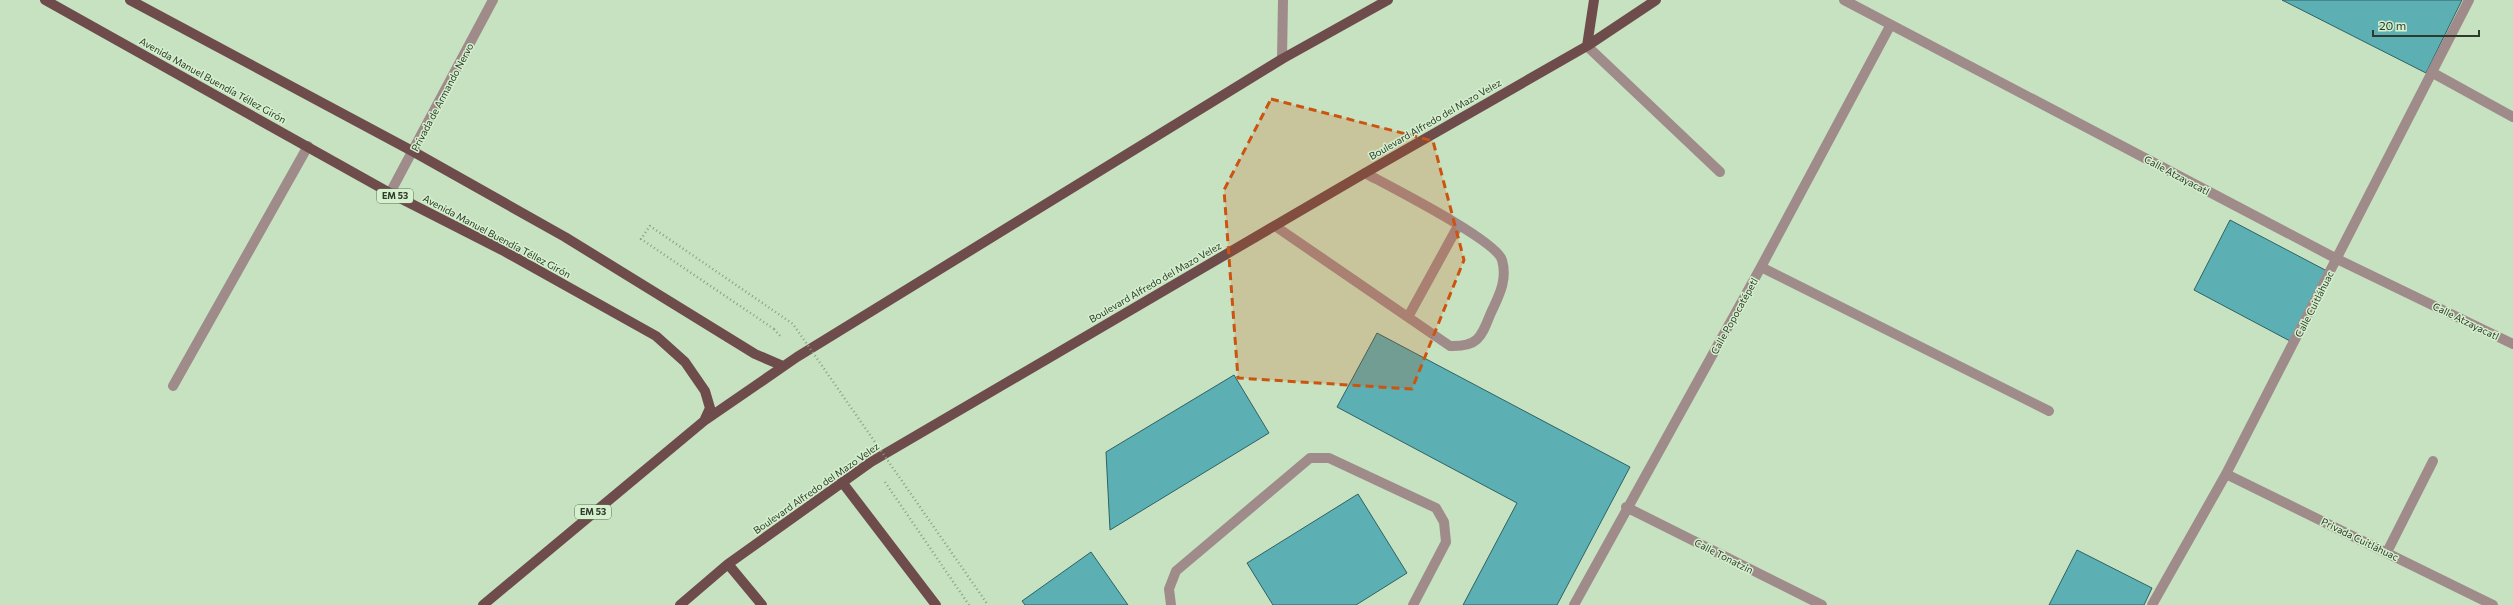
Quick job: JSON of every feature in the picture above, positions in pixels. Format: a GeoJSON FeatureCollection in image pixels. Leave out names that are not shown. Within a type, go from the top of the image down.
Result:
{"type":"FeatureCollection","features":[{"type":"Feature","properties":{"kind":"main road","name":"Avenida Manuel Buendía Téllez Girón"},"geometry":{"type":"LineString","coordinates":[[44,0],[390,193],[502,250],[656,336],[685,362],[705,391],[710,408],[704,421]]}},
{"type":"Feature","properties":{"kind":"main road"},"geometry":{"type":"LineString","coordinates":[[130,0],[414,152],[565,237],[755,354],[783,366]]}},
{"type":"Feature","properties":{"kind":"main road"},"geometry":{"type":"LineString","coordinates":[[704,421],[783,366],[1282,59],[1388,0]]}},
{"type":"Feature","properties":{"kind":"main road"},"geometry":{"type":"LineString","coordinates":[[1588,46],[1594,0]]}},
{"type":"Feature","properties":{"kind":"main road","name":"Boulevard Alfredo del Mazo Velez"},"geometry":{"type":"LineString","coordinates":[[680,605],[728,564],[871,462],[1365,173],[1588,46],[1656,0]]}},
{"type":"Feature","properties":{"kind":"main road","name":"EM 53"},"geometry":{"type":"LineString","coordinates":[[483,605],[704,421]]}},
{"type":"Feature","properties":{"kind":"main road"},"geometry":{"type":"LineString","coordinates":[[842,482],[936,605]]}},
{"type":"Feature","properties":{"kind":"main road"},"geometry":{"type":"LineString","coordinates":[[728,564],[762,605]]}},
{"type":"Feature","properties":{"kind":"street","name":"Privada de Armando Nervo"},"geometry":{"type":"LineString","coordinates":[[390,193],[414,152],[493,0]]}},
{"type":"Feature","properties":{"kind":"street"},"geometry":{"type":"LineString","coordinates":[[1282,59],[1283,0]]}},
{"type":"Feature","properties":{"kind":"street","name":"Calle Atzayacatl"},"geometry":{"type":"LineString","coordinates":[[1844,0],[1890,26],[2337,259],[2513,344]]}},
{"type":"Feature","properties":{"kind":"street","name":"Calle Cuitláhuac"},"geometry":{"type":"LineString","coordinates":[[2152,605],[2226,474],[2433,73],[2469,0]]}},
{"type":"Feature","properties":{"kind":"street","name":"Calle Popocatépetl"},"geometry":{"type":"LineString","coordinates":[[1574,605],[1626,507],[1761,267],[1890,26]]}},
{"type":"Feature","properties":{"kind":"street"},"geometry":{"type":"LineString","coordinates":[[1588,46],[1720,172]]}},
{"type":"Feature","properties":{"kind":"street"},"geometry":{"type":"LineString","coordinates":[[2433,73],[2513,117]]}},
{"type":"Feature","properties":{"kind":"street"},"geometry":{"type":"LineString","coordinates":[[173,386],[308,146]]}},
{"type":"Feature","properties":{"kind":"street"},"geometry":{"type":"LineString","coordinates":[[1275,226],[1450,346],[1466,347],[1481,337],[1504,282],[1502,259],[1486,242],[1365,173]]}},
{"type":"Feature","properties":{"kind":"street"},"geometry":{"type":"LineString","coordinates":[[1408,317],[1458,226]]}},
{"type":"Feature","properties":{"kind":"street"},"geometry":{"type":"LineString","coordinates":[[1761,267],[2049,411]]}},
{"type":"Feature","properties":{"kind":"street"},"geometry":{"type":"LineString","coordinates":[[1171,605],[1169,589],[1176,571],[1310,458],[1329,458],[1436,508],[1444,522],[1446,542],[1413,605]]}},
{"type":"Feature","properties":{"kind":"street"},"geometry":{"type":"LineString","coordinates":[[2387,552],[2433,461]]}},
{"type":"Feature","properties":{"kind":"street","name":"Privada Cuitláhuac"},"geometry":{"type":"LineString","coordinates":[[2226,474],[2492,605]]}},
{"type":"Feature","properties":{"kind":"street","name":"Calle Tonatzin"},"geometry":{"type":"LineString","coordinates":[[1626,507],[1822,605]]}},
{"type":"Feature","properties":{"kind":"path"},"geometry":{"type":"LineString","coordinates":[[774,329],[641,239],[650,226],[793,324],[988,605]]}},
{"type":"Feature","properties":{"kind":"path"},"geometry":{"type":"LineString","coordinates":[[871,462],[928,543],[969,605]]}},
{"type":"Feature","properties":{"kind":"highlighted area"},"geometry":{"type":"Polygon","coordinates":[[[1271,99],[1433,141],[1464,260],[1412,389],[1238,378],[1224,190],[1271,99]]]}},
{"type":"Feature","properties":{"kind":"building"},"geometry":{"type":"Polygon","coordinates":[[[2282,0],[2462,0],[2426,73],[2282,0]]]}},
{"type":"Feature","properties":{"kind":"building"},"geometry":{"type":"Polygon","coordinates":[[[2230,220],[2327,271],[2290,341],[2194,290],[2230,220]]]}},
{"type":"Feature","properties":{"kind":"building"},"geometry":{"type":"Polygon","coordinates":[[[1377,333],[1630,467],[1557,605],[1463,605],[1517,503],[1337,407],[1377,333]]]}},
{"type":"Feature","properties":{"kind":"building"},"geometry":{"type":"Polygon","coordinates":[[[1234,375],[1269,433],[1110,530],[1106,452],[1234,375]]]}},
{"type":"Feature","properties":{"kind":"building"},"geometry":{"type":"Polygon","coordinates":[[[1358,494],[1407,573],[1356,605],[1273,605],[1247,563],[1358,494]]]}},
{"type":"Feature","properties":{"kind":"building"},"geometry":{"type":"Polygon","coordinates":[[[2077,550],[2152,588],[2144,605],[2049,605],[2077,550]]]}},
{"type":"Feature","properties":{"kind":"building"},"geometry":{"type":"Polygon","coordinates":[[[1091,552],[1128,605],[1025,605],[1022,601],[1091,552]]]}}]}
